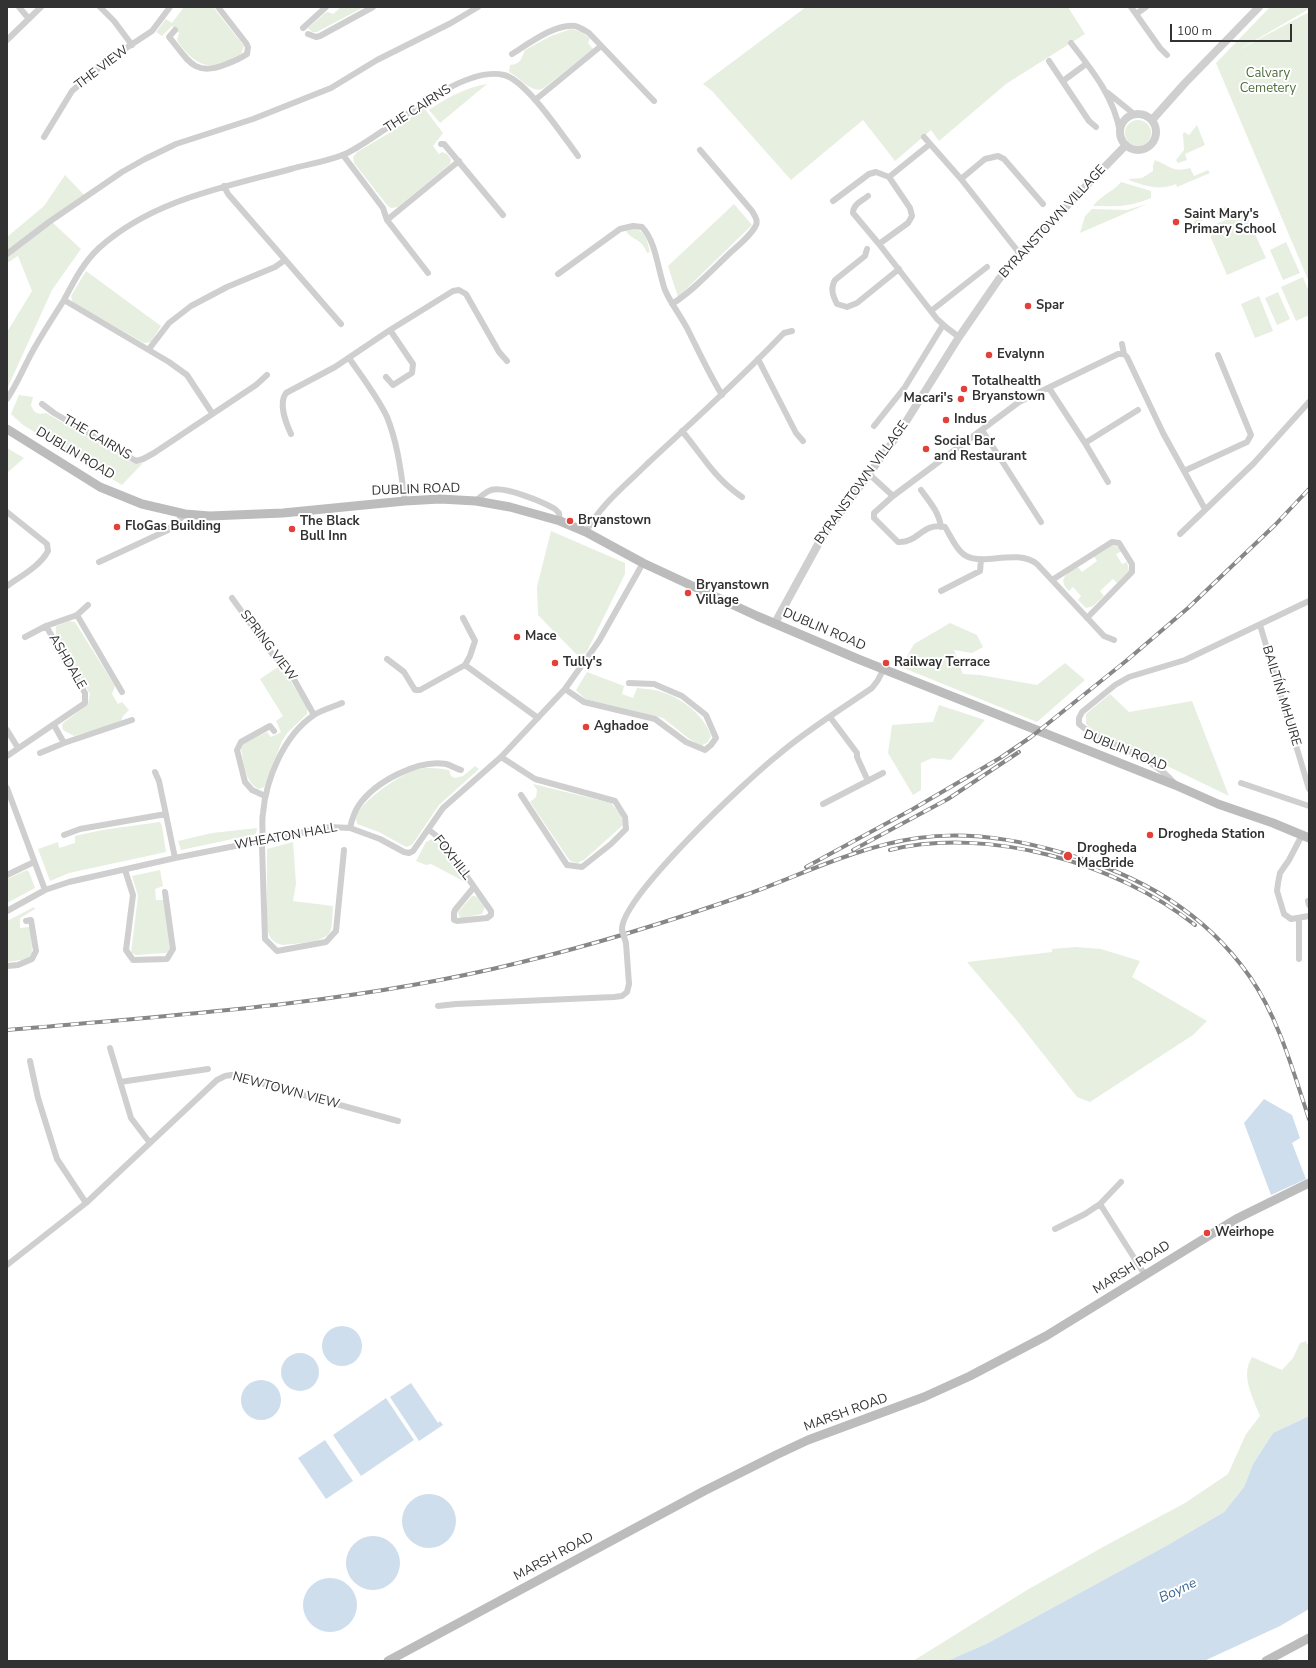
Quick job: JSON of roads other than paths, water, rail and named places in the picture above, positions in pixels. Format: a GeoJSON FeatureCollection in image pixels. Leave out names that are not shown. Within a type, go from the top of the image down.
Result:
{"type":"FeatureCollection","features":[{"type":"Feature","properties":{"kind":"main road","name":"DUBLIN ROAD"},"geometry":{"type":"LineString","coordinates":[[7,429],[100,487],[142,504],[185,514],[210,516],[283,513],[440,499],[476,501],[510,507],[560,521],[586,532],[643,563],[775,623],[1175,784],[1218,804],[1306,836]]}},
{"type":"Feature","properties":{"kind":"main road","name":"MARSH ROAD"},"geometry":{"type":"LineString","coordinates":[[388,1661],[683,1502],[776,1455],[808,1440],[924,1397],[1015,1353],[1046,1336],[1236,1219],[1309,1183]]}},
{"type":"Feature","properties":{"kind":"main road"},"geometry":{"type":"LineString","coordinates":[[1266,1661],[1309,1638]]}},
{"type":"Feature","properties":{"kind":"street"},"geometry":{"type":"LineString","coordinates":[[19,7],[30,19]]}},
{"type":"Feature","properties":{"kind":"street"},"geometry":{"type":"LineString","coordinates":[[7,40],[41,7]]}},
{"type":"Feature","properties":{"kind":"street"},"geometry":{"type":"LineString","coordinates":[[100,7],[114,20],[132,45]]}},
{"type":"Feature","properties":{"kind":"street","name":"THE VIEW"},"geometry":{"type":"LineString","coordinates":[[44,137],[72,91],[108,60],[152,31],[170,7]]}},
{"type":"Feature","properties":{"kind":"street"},"geometry":{"type":"LineString","coordinates":[[175,30],[169,37],[191,63],[198,67],[210,70],[242,58],[247,54],[248,47],[218,7]]}},
{"type":"Feature","properties":{"kind":"street"},"geometry":{"type":"LineString","coordinates":[[303,28],[326,7]]}},
{"type":"Feature","properties":{"kind":"street"},"geometry":{"type":"LineString","coordinates":[[308,34],[316,37],[320,36],[373,7]]}},
{"type":"Feature","properties":{"kind":"street"},"geometry":{"type":"LineString","coordinates":[[7,254],[122,172],[145,159],[176,144],[253,119],[331,88],[377,60],[452,23],[478,7]]}},
{"type":"Feature","properties":{"kind":"street"},"geometry":{"type":"LineString","coordinates":[[1131,7],[1160,48],[1167,55]]}},
{"type":"Feature","properties":{"kind":"street"},"geometry":{"type":"LineString","coordinates":[[1136,14],[1146,7]]}},
{"type":"Feature","properties":{"kind":"street"},"geometry":{"type":"LineString","coordinates":[[1152,120],[1185,83],[1259,7]]}},
{"type":"Feature","properties":{"kind":"street"},"geometry":{"type":"LineString","coordinates":[[512,54],[551,32],[569,26],[581,28],[589,33],[654,100]]}},
{"type":"Feature","properties":{"kind":"street"},"geometry":{"type":"LineString","coordinates":[[1071,43],[1106,92],[1116,112],[1120,132],[1121,137],[1126,145],[1135,150],[1141,150],[1150,145],[1156,135],[1156,130],[1152,120],[1144,114],[1134,114],[1124,120],[1120,132]]}},
{"type":"Feature","properties":{"kind":"street"},"geometry":{"type":"LineString","coordinates":[[534,100],[601,46]]}},
{"type":"Feature","properties":{"kind":"street"},"geometry":{"type":"LineString","coordinates":[[1049,61],[1089,121],[1096,127]]}},
{"type":"Feature","properties":{"kind":"street"},"geometry":{"type":"LineString","coordinates":[[1063,81],[1086,64]]}},
{"type":"Feature","properties":{"kind":"street","name":"THE CAIRNS"},"geometry":{"type":"LineString","coordinates":[[7,399],[34,347],[64,300],[83,265],[99,248],[114,236],[136,221],[166,206],[224,186],[343,154],[379,133],[443,91],[478,76],[497,74],[511,78],[524,87],[578,156]]}},
{"type":"Feature","properties":{"kind":"street"},"geometry":{"type":"LineString","coordinates":[[1106,92],[1134,114]]}},
{"type":"Feature","properties":{"kind":"street"},"geometry":{"type":"LineString","coordinates":[[924,138],[961,179],[1020,254]]}},
{"type":"Feature","properties":{"kind":"street"},"geometry":{"type":"LineString","coordinates":[[441,144],[444,144],[459,161],[502,215]]}},
{"type":"Feature","properties":{"kind":"street"},"geometry":{"type":"LineString","coordinates":[[889,177],[930,144]]}},
{"type":"Feature","properties":{"kind":"street","name":"BYRANSTOWN VILLAGE"},"geometry":{"type":"LineString","coordinates":[[775,623],[821,539],[901,429],[959,337],[999,279],[1020,254],[1126,145]]}},
{"type":"Feature","properties":{"kind":"street"},"geometry":{"type":"LineString","coordinates":[[672,304],[684,296],[737,246],[754,229],[757,222],[756,216],[700,150]]}},
{"type":"Feature","properties":{"kind":"street"},"geometry":{"type":"LineString","coordinates":[[343,154],[383,208],[387,220],[428,273]]}},
{"type":"Feature","properties":{"kind":"street"},"geometry":{"type":"LineString","coordinates":[[961,179],[985,159],[998,156],[1004,159],[1043,204]]}},
{"type":"Feature","properties":{"kind":"street"},"geometry":{"type":"LineString","coordinates":[[387,220],[459,161]]}},
{"type":"Feature","properties":{"kind":"street"},"geometry":{"type":"LineString","coordinates":[[833,201],[869,174],[876,172],[889,177],[910,208],[912,216],[908,223],[879,244]]}},
{"type":"Feature","properties":{"kind":"street"},"geometry":{"type":"LineString","coordinates":[[224,186],[228,194],[341,324]]}},
{"type":"Feature","properties":{"kind":"street"},"geometry":{"type":"LineString","coordinates":[[868,196],[857,204],[853,209],[853,213],[931,311],[944,325],[959,337]]}},
{"type":"Feature","properties":{"kind":"street"},"geometry":{"type":"LineString","coordinates":[[558,274],[620,229],[629,226],[638,226],[645,230],[649,237],[665,289],[722,395]]}},
{"type":"Feature","properties":{"kind":"street"},"geometry":{"type":"LineString","coordinates":[[867,249],[865,256],[835,280],[832,285],[832,292],[837,304],[847,307],[857,303],[899,269]]}},
{"type":"Feature","properties":{"kind":"street"},"geometry":{"type":"LineString","coordinates":[[149,349],[169,323],[191,306],[227,287],[275,267],[285,260]]}},
{"type":"Feature","properties":{"kind":"street"},"geometry":{"type":"LineString","coordinates":[[931,311],[987,267]]}},
{"type":"Feature","properties":{"kind":"street"},"geometry":{"type":"LineString","coordinates":[[291,434],[283,411],[283,397],[286,393],[349,358],[390,330],[453,292],[459,290],[463,291],[469,298],[499,352],[506,361]]}},
{"type":"Feature","properties":{"kind":"street"},"geometry":{"type":"LineString","coordinates":[[64,300],[169,362],[187,376],[212,413]]}},
{"type":"Feature","properties":{"kind":"street"},"geometry":{"type":"LineString","coordinates":[[874,426],[905,387],[944,325]]}},
{"type":"Feature","properties":{"kind":"street"},"geometry":{"type":"LineString","coordinates":[[386,377],[393,385],[412,372],[413,364],[390,330]]}},
{"type":"Feature","properties":{"kind":"street"},"geometry":{"type":"LineString","coordinates":[[586,532],[595,516],[682,431],[722,395],[784,333],[792,331]]}},
{"type":"Feature","properties":{"kind":"street"},"geometry":{"type":"LineString","coordinates":[[1122,344],[1124,354],[1127,357],[1163,433],[1205,509]]}},
{"type":"Feature","properties":{"kind":"street"},"geometry":{"type":"LineString","coordinates":[[1114,640],[1104,636],[1030,558],[970,558],[962,553],[945,527],[935,526],[926,529],[912,539],[905,542],[898,542],[874,518],[874,513],[893,496],[1020,402],[1118,354],[1124,354]]}},
{"type":"Feature","properties":{"kind":"street"},"geometry":{"type":"LineString","coordinates":[[1184,471],[1247,442],[1251,435],[1218,355]]}},
{"type":"Feature","properties":{"kind":"street"},"geometry":{"type":"LineString","coordinates":[[349,358],[373,393],[387,417],[398,455],[405,501]]}},
{"type":"Feature","properties":{"kind":"street"},"geometry":{"type":"LineString","coordinates":[[758,359],[796,433],[804,442]]}},
{"type":"Feature","properties":{"kind":"street","name":"THE CAIRNS"},"geometry":{"type":"LineString","coordinates":[[42,404],[54,413],[136,461],[154,453],[256,385],[267,375]]}},
{"type":"Feature","properties":{"kind":"street"},"geometry":{"type":"LineString","coordinates":[[1049,388],[1085,443],[1108,482]]}},
{"type":"Feature","properties":{"kind":"street"},"geometry":{"type":"LineString","coordinates":[[1180,534],[1254,463],[1309,402]]}},
{"type":"Feature","properties":{"kind":"street"},"geometry":{"type":"LineString","coordinates":[[1085,443],[1138,410]]}},
{"type":"Feature","properties":{"kind":"street"},"geometry":{"type":"LineString","coordinates":[[982,430],[1041,522]]}},
{"type":"Feature","properties":{"kind":"street"},"geometry":{"type":"LineString","coordinates":[[682,431],[711,470],[727,487],[742,497]]}},
{"type":"Feature","properties":{"kind":"street"},"geometry":{"type":"LineString","coordinates":[[869,474],[893,496]]}},
{"type":"Feature","properties":{"kind":"street"},"geometry":{"type":"LineString","coordinates":[[476,501],[490,490],[496,489],[523,495],[539,500],[555,509],[559,513],[560,521]]}},
{"type":"Feature","properties":{"kind":"street"},"geometry":{"type":"LineString","coordinates":[[921,490],[934,508],[941,527]]}},
{"type":"Feature","properties":{"kind":"street"},"geometry":{"type":"LineString","coordinates":[[7,512],[47,544],[48,550],[45,557],[38,564],[7,586]]}},
{"type":"Feature","properties":{"kind":"street"},"geometry":{"type":"LineString","coordinates":[[99,562],[168,530],[185,514]]}},
{"type":"Feature","properties":{"kind":"street"},"geometry":{"type":"LineString","coordinates":[[1052,580],[1112,542],[1117,542],[1122,546],[1132,564],[1132,572],[1087,618]]}},
{"type":"Feature","properties":{"kind":"street"},"geometry":{"type":"LineString","coordinates":[[941,591],[980,571],[981,559]]}},
{"type":"Feature","properties":{"kind":"street","name":"WHEATON HALL"},"geometry":{"type":"LineString","coordinates":[[7,911],[45,890],[69,882],[175,858],[330,827],[350,828],[380,839],[409,853],[413,851],[443,808],[501,757],[565,689],[599,641],[643,563]]}},
{"type":"Feature","properties":{"kind":"street","name":"SPRING VIEW"},"geometry":{"type":"LineString","coordinates":[[232,598],[273,656],[291,674],[314,715]]}},
{"type":"Feature","properties":{"kind":"street"},"geometry":{"type":"LineString","coordinates":[[1175,784],[1167,775],[1153,764],[1084,728],[1079,724],[1079,718],[1082,712],[1115,684],[1129,677],[1185,660],[1309,601]]}},
{"type":"Feature","properties":{"kind":"street"},"geometry":{"type":"LineString","coordinates":[[88,604],[76,615],[122,692]]}},
{"type":"Feature","properties":{"kind":"street","name":"ASHDALE"},"geometry":{"type":"LineString","coordinates":[[7,756],[85,703],[85,693],[46,626],[76,615]]}},
{"type":"Feature","properties":{"kind":"street"},"geometry":{"type":"LineString","coordinates":[[387,659],[404,672],[415,690],[420,690],[465,665],[475,641],[463,618]]}},
{"type":"Feature","properties":{"kind":"street","name":"BAILTÍNÍ MHUIRE"},"geometry":{"type":"LineString","coordinates":[[1260,625],[1309,789]]}},
{"type":"Feature","properties":{"kind":"street"},"geometry":{"type":"LineString","coordinates":[[25,637],[46,626]]}},
{"type":"Feature","properties":{"kind":"street"},"geometry":{"type":"LineString","coordinates":[[465,665],[538,718]]}},
{"type":"Feature","properties":{"kind":"street"},"geometry":{"type":"LineString","coordinates":[[438,1006],[622,996],[627,992],[629,984],[626,943],[622,925],[626,916],[654,878],[702,826],[779,754],[872,688],[884,668]]}},
{"type":"Feature","properties":{"kind":"street"},"geometry":{"type":"LineString","coordinates":[[565,689],[584,702],[655,719],[686,742],[705,750],[711,746],[716,738],[706,715],[682,696],[654,684],[629,683]]}},
{"type":"Feature","properties":{"kind":"street"},"geometry":{"type":"LineString","coordinates":[[342,703],[314,715],[295,731],[282,751],[265,796],[262,814],[265,939],[277,951],[326,942],[336,930],[344,850]]}},
{"type":"Feature","properties":{"kind":"street"},"geometry":{"type":"LineString","coordinates":[[830,717],[857,753],[856,757],[868,781]]}},
{"type":"Feature","properties":{"kind":"street"},"geometry":{"type":"LineString","coordinates":[[40,753],[64,743],[132,720]]}},
{"type":"Feature","properties":{"kind":"street"},"geometry":{"type":"LineString","coordinates":[[54,725],[64,743]]}},
{"type":"Feature","properties":{"kind":"street"},"geometry":{"type":"LineString","coordinates":[[265,796],[252,790],[245,782],[237,750],[241,742],[264,729],[270,726],[274,731]]}},
{"type":"Feature","properties":{"kind":"street"},"geometry":{"type":"LineString","coordinates":[[7,730],[18,748]]}},
{"type":"Feature","properties":{"kind":"street"},"geometry":{"type":"LineString","coordinates":[[501,757],[535,779],[615,801],[625,817],[626,829],[611,844],[582,867],[567,864],[521,795]]}},
{"type":"Feature","properties":{"kind":"street"},"geometry":{"type":"LineString","coordinates":[[350,828],[353,814],[359,804],[372,791],[410,768],[429,764],[447,764],[461,770]]}},
{"type":"Feature","properties":{"kind":"street"},"geometry":{"type":"LineString","coordinates":[[155,772],[166,814],[175,858]]}},
{"type":"Feature","properties":{"kind":"street"},"geometry":{"type":"LineString","coordinates":[[823,804],[883,773]]}},
{"type":"Feature","properties":{"kind":"street"},"geometry":{"type":"LineString","coordinates":[[1241,783],[1309,806]]}},
{"type":"Feature","properties":{"kind":"street"},"geometry":{"type":"LineString","coordinates":[[7,788],[45,890]]}},
{"type":"Feature","properties":{"kind":"street"},"geometry":{"type":"LineString","coordinates":[[64,835],[80,829],[166,814]]}},
{"type":"Feature","properties":{"kind":"street","name":"FOXHILL"},"geometry":{"type":"LineString","coordinates":[[429,830],[438,837],[489,906],[491,911],[491,915],[487,918],[454,920],[455,910],[474,887]]}},
{"type":"Feature","properties":{"kind":"street"},"geometry":{"type":"LineString","coordinates":[[1306,836],[1280,873],[1278,887],[1284,914],[1291,919],[1309,916]]}},
{"type":"Feature","properties":{"kind":"street"},"geometry":{"type":"LineString","coordinates":[[7,875],[34,862]]}},
{"type":"Feature","properties":{"kind":"street"},"geometry":{"type":"LineString","coordinates":[[125,870],[133,896],[126,950],[133,960],[167,959],[173,949],[165,892]]}},
{"type":"Feature","properties":{"kind":"street"},"geometry":{"type":"LineString","coordinates":[[1299,918],[1299,959]]}},
{"type":"Feature","properties":{"kind":"street"},"geometry":{"type":"LineString","coordinates":[[7,966],[18,965],[32,959],[36,951],[31,920],[26,921]]}},
{"type":"Feature","properties":{"kind":"street"},"geometry":{"type":"LineString","coordinates":[[110,1048],[131,1118],[150,1143]]}},
{"type":"Feature","properties":{"kind":"street"},"geometry":{"type":"LineString","coordinates":[[30,1061],[38,1098],[57,1159],[86,1203]]}},
{"type":"Feature","properties":{"kind":"street"},"geometry":{"type":"LineString","coordinates":[[120,1082],[208,1069]]}},
{"type":"Feature","properties":{"kind":"street","name":"NEWTOWN VIEW"},"geometry":{"type":"LineString","coordinates":[[7,1265],[86,1203],[217,1080],[225,1076],[231,1075],[398,1121]]}},
{"type":"Feature","properties":{"kind":"street"},"geometry":{"type":"LineString","coordinates":[[1055,1230],[1100,1204],[1122,1182]]}},
{"type":"Feature","properties":{"kind":"street"},"geometry":{"type":"LineString","coordinates":[[1100,1204],[1145,1275]]}},
{"type":"Feature","properties":{"kind":"water"},"geometry":{"type":"Polygon","coordinates":[[[1264,1099],[1292,1115],[1300,1138],[1292,1143],[1306,1179],[1271,1195],[1244,1123],[1264,1099]]]}},
{"type":"Feature","properties":{"kind":"water"},"geometry":{"type":"Polygon","coordinates":[[[342,1326],[350,1328],[356,1332],[360,1338],[362,1346],[360,1354],[356,1360],[350,1364],[342,1366],[334,1364],[328,1360],[324,1354],[322,1346],[324,1338],[328,1332],[334,1328],[342,1326]]]}},
{"type":"Feature","properties":{"kind":"water"},"geometry":{"type":"Polygon","coordinates":[[[296,1353],[304,1353],[314,1358],[318,1365],[318,1379],[314,1386],[304,1391],[296,1391],[286,1386],[284,1383],[281,1376],[281,1368],[286,1358],[289,1356],[296,1353]]]}},
{"type":"Feature","properties":{"kind":"water"},"geometry":{"type":"Polygon","coordinates":[[[261,1380],[269,1382],[275,1386],[279,1392],[281,1400],[279,1408],[275,1414],[269,1418],[261,1420],[253,1418],[247,1414],[243,1408],[241,1400],[243,1392],[247,1386],[253,1382],[261,1380]]]}},
{"type":"Feature","properties":{"kind":"water"},"geometry":{"type":"Polygon","coordinates":[[[411,1383],[438,1423],[440,1421],[443,1425],[419,1441],[390,1397],[411,1383]]]}},
{"type":"Feature","properties":{"kind":"water"},"geometry":{"type":"Polygon","coordinates":[[[386,1398],[414,1440],[361,1476],[333,1435],[386,1398]]]}},
{"type":"Feature","properties":{"kind":"water","name":"Boyne"},"geometry":{"type":"Polygon","coordinates":[[[1309,1416],[1309,1609],[1280,1626],[1204,1661],[947,1661],[986,1644],[1166,1546],[1224,1512],[1244,1487],[1253,1464],[1273,1433],[1309,1416]]]}},
{"type":"Feature","properties":{"kind":"water"},"geometry":{"type":"Polygon","coordinates":[[[325,1440],[353,1481],[326,1499],[298,1458],[325,1440]]]}},
{"type":"Feature","properties":{"kind":"water"},"geometry":{"type":"Polygon","coordinates":[[[429,1494],[439,1496],[448,1502],[454,1511],[456,1521],[454,1531],[448,1540],[439,1546],[429,1548],[419,1546],[410,1540],[404,1531],[402,1521],[404,1511],[410,1502],[419,1496],[429,1494]]]}},
{"type":"Feature","properties":{"kind":"water"},"geometry":{"type":"Polygon","coordinates":[[[368,1536],[378,1536],[388,1540],[396,1548],[400,1558],[400,1568],[396,1578],[388,1586],[378,1590],[368,1590],[358,1586],[350,1578],[346,1568],[346,1558],[350,1548],[358,1540],[368,1536]]]}},
{"type":"Feature","properties":{"kind":"water"},"geometry":{"type":"Polygon","coordinates":[[[330,1578],[340,1580],[349,1586],[355,1595],[357,1605],[355,1615],[349,1624],[340,1630],[330,1632],[320,1630],[311,1624],[305,1615],[303,1605],[305,1595],[311,1586],[320,1580],[330,1578]]]}},
{"type":"Feature","properties":{"kind":"railway"},"geometry":{"type":"LineString","coordinates":[[806,867],[913,809],[1000,758],[1031,737],[1126,661],[1188,608],[1275,525],[1309,489]]}},
{"type":"Feature","properties":{"kind":"railway"},"geometry":{"type":"LineString","coordinates":[[853,850],[948,799],[1019,752]]}},
{"type":"Feature","properties":{"kind":"railway"},"geometry":{"type":"LineString","coordinates":[[7,1030],[264,1006],[392,989],[455,977],[548,956],[635,931],[751,893],[833,861],[875,847],[918,838],[955,835],[973,836],[1009,840],[1045,848],[1091,862],[1118,872],[1143,884],[1168,898],[1191,915],[1212,933],[1232,954],[1250,977],[1260,993],[1277,1028],[1291,1064],[1309,1119]]}},
{"type":"Feature","properties":{"kind":"railway"},"geometry":{"type":"LineString","coordinates":[[890,850],[928,844],[968,843],[1009,847],[1050,855],[1090,868],[1128,884],[1164,903],[1195,925]]}},
{"type":"Feature","properties":{"kind":"place","name":"Saint Mary's Primary School"},"geometry":{"type":"Point","coordinates":[1176,222]}},
{"type":"Feature","properties":{"kind":"place","name":"Spar"},"geometry":{"type":"Point","coordinates":[1028,306]}},
{"type":"Feature","properties":{"kind":"place","name":"Evalynn"},"geometry":{"type":"Point","coordinates":[989,355]}},
{"type":"Feature","properties":{"kind":"place","name":"Totalhealth Bryanstown"},"geometry":{"type":"Point","coordinates":[964,389]}},
{"type":"Feature","properties":{"kind":"place","name":"Macari's"},"geometry":{"type":"Point","coordinates":[961,399]}},
{"type":"Feature","properties":{"kind":"place","name":"Indus"},"geometry":{"type":"Point","coordinates":[946,420]}},
{"type":"Feature","properties":{"kind":"place","name":"Social Bar and Restaurant"},"geometry":{"type":"Point","coordinates":[926,449]}},
{"type":"Feature","properties":{"kind":"place","name":"Bryanstown"},"geometry":{"type":"Point","coordinates":[570,521]}},
{"type":"Feature","properties":{"kind":"place","name":"FloGas Building"},"geometry":{"type":"Point","coordinates":[117,527]}},
{"type":"Feature","properties":{"kind":"place","name":"The Black Bull Inn"},"geometry":{"type":"Point","coordinates":[292,529]}},
{"type":"Feature","properties":{"kind":"place","name":"Bryanstown Village"},"geometry":{"type":"Point","coordinates":[688,593]}},
{"type":"Feature","properties":{"kind":"place","name":"Mace"},"geometry":{"type":"Point","coordinates":[517,637]}},
{"type":"Feature","properties":{"kind":"place","name":"Tully's"},"geometry":{"type":"Point","coordinates":[555,663]}},
{"type":"Feature","properties":{"kind":"place","name":"Railway Terrace"},"geometry":{"type":"Point","coordinates":[886,663]}},
{"type":"Feature","properties":{"kind":"place","name":"Aghadoe"},"geometry":{"type":"Point","coordinates":[586,727]}},
{"type":"Feature","properties":{"kind":"place","name":"Drogheda Station"},"geometry":{"type":"Point","coordinates":[1150,835]}},
{"type":"Feature","properties":{"kind":"place","name":"Drogheda MacBride"},"geometry":{"type":"Point","coordinates":[1068,856]}},
{"type":"Feature","properties":{"kind":"place","name":"Weirhope"},"geometry":{"type":"Point","coordinates":[1207,1233]}},
{"type":"Feature","properties":{"kind":"park label","name":"Calvary Cemetery"},"geometry":{"type":"Point","coordinates":[1268,82]}}]}
